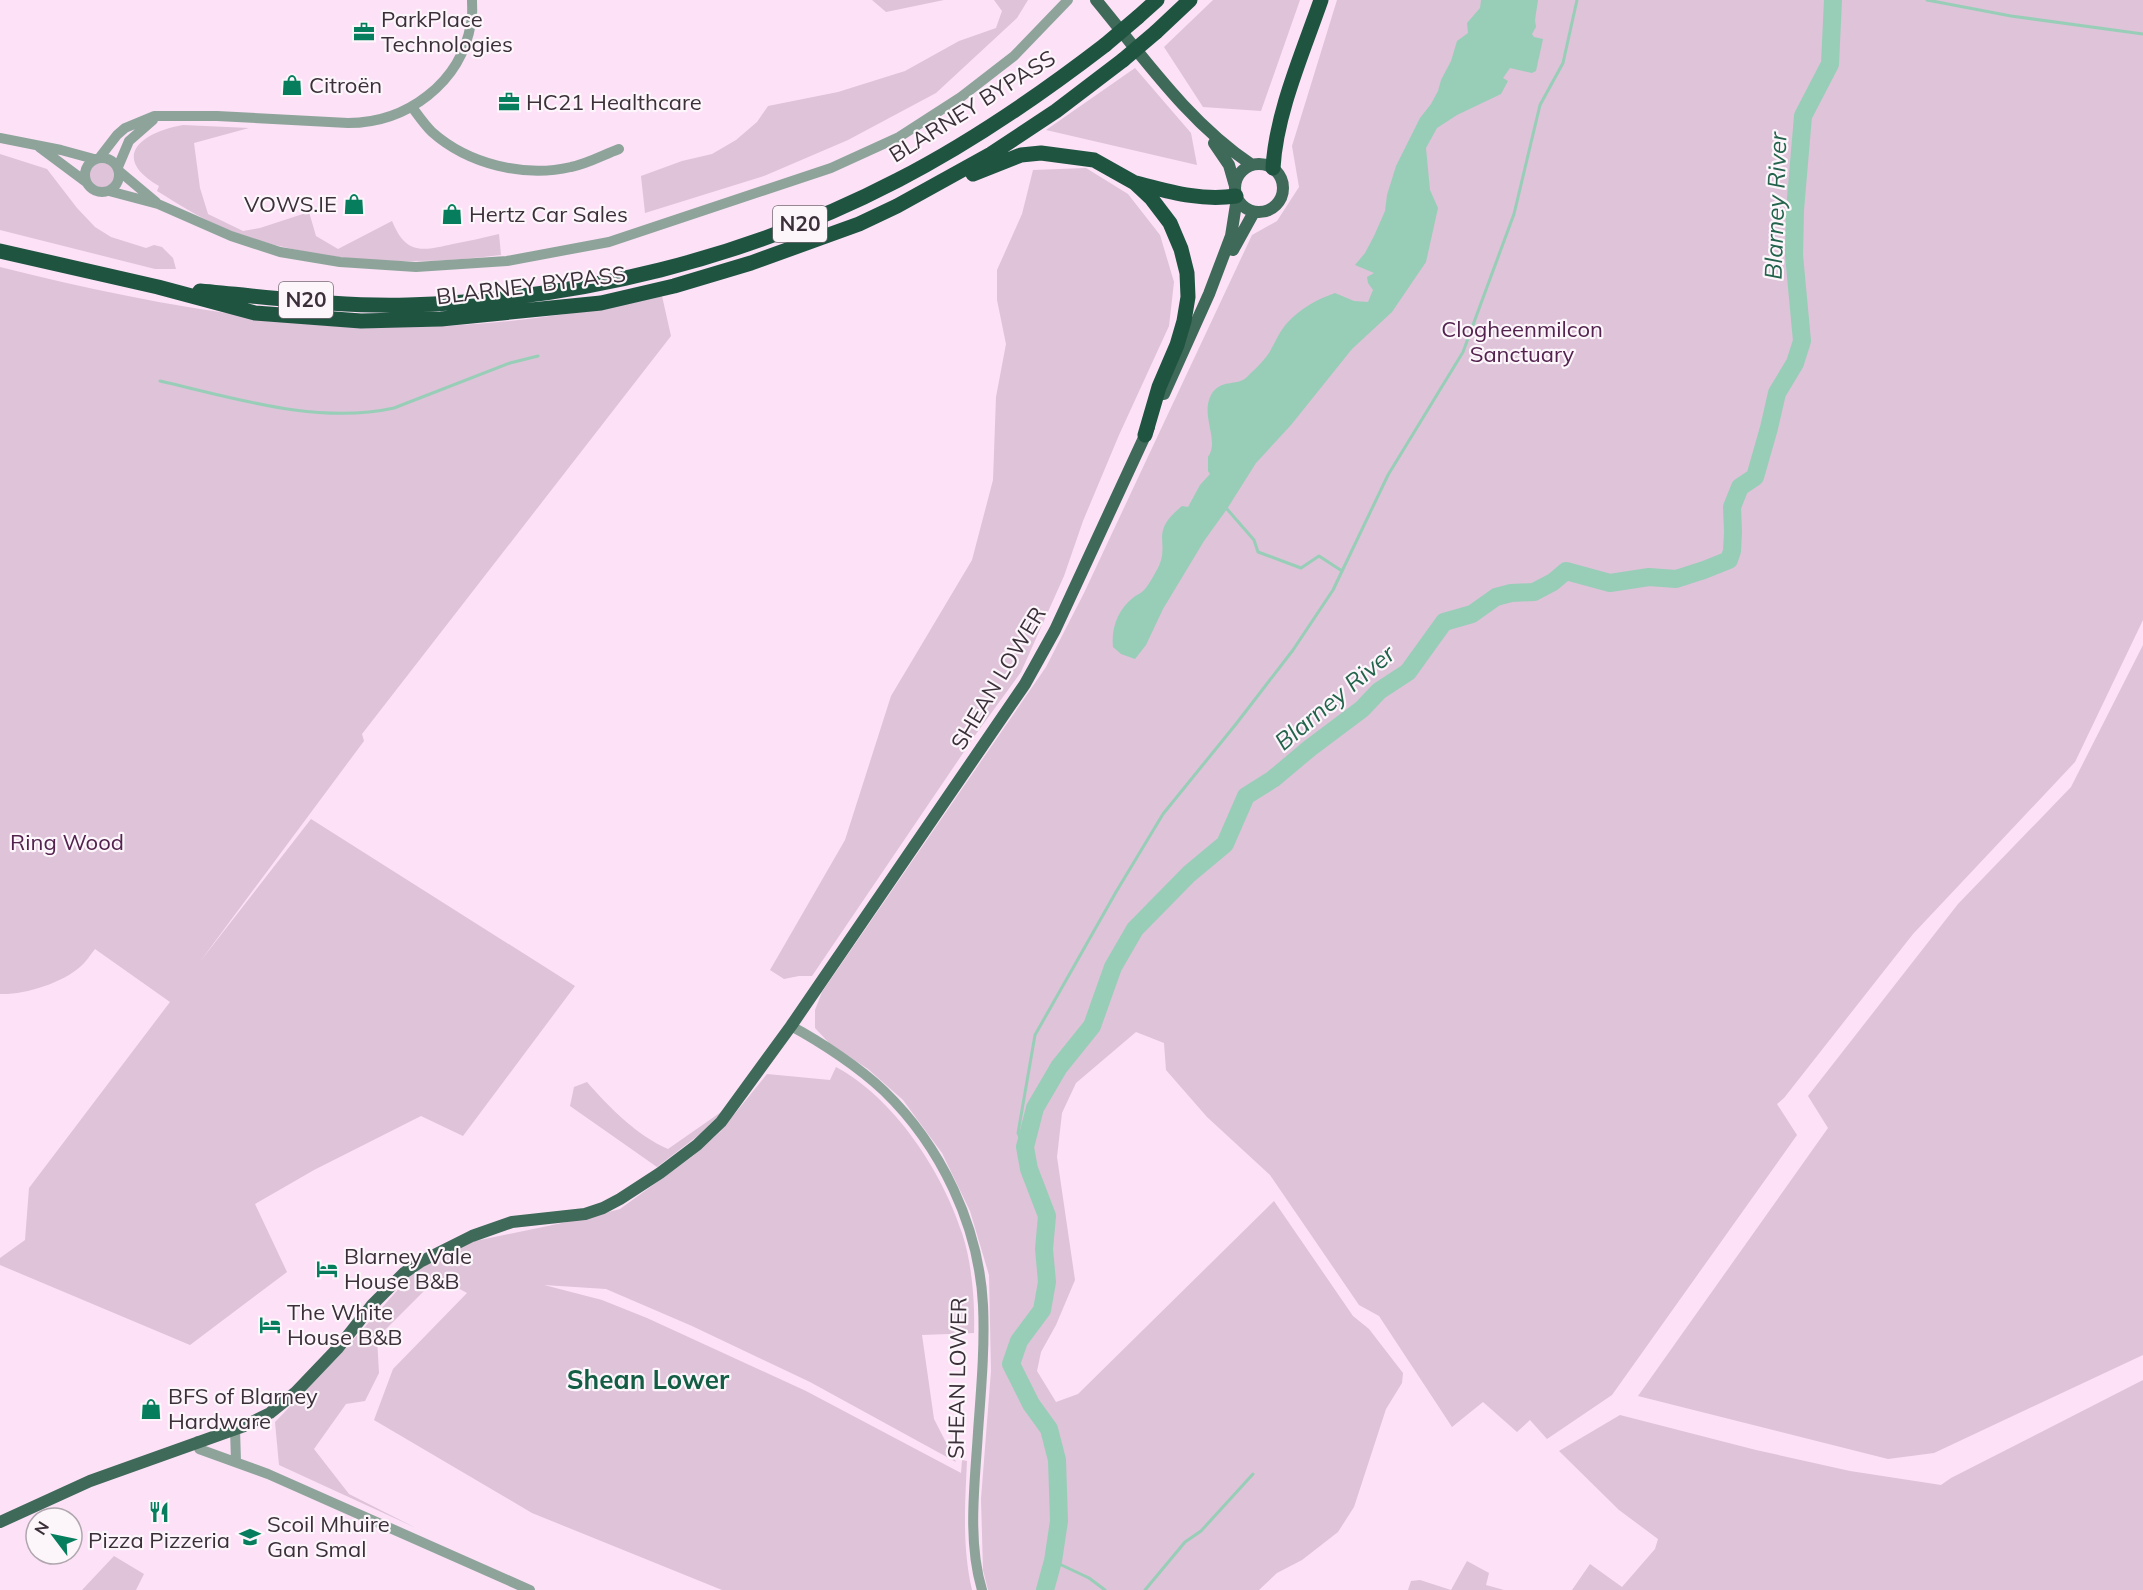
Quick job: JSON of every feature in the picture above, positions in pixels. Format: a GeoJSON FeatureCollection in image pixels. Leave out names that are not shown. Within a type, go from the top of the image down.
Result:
{"type":"FeatureCollection","features":[{"type":"Feature","properties":{"kind":"highway","name":"BLARNEY BYPASS"},"geometry":{"type":"LineString","coordinates":[[158,287],[364,305],[443,303],[598,284],[673,267],[742,246],[833,211],[898,180],[1022,107],[1105,45],[1157,0]]}},
{"type":"Feature","properties":{"kind":"highway","name":"BLARNEY BYPASS"},"geometry":{"type":"LineString","coordinates":[[0,251],[158,287],[255,313],[361,321],[441,320],[611,301],[674,286],[751,263],[859,224],[897,206],[991,154],[1056,111],[1124,60],[1190,0]]}},
{"type":"Feature","properties":{"kind":"highway"},"geometry":{"type":"LineString","coordinates":[[1273,168],[1275,143],[1281,120],[1321,0]]}},
{"type":"Feature","properties":{"kind":"highway"},"geometry":{"type":"LineString","coordinates":[[859,224],[907,205],[994,165],[1021,155],[1041,153],[1094,160],[1135,183],[1172,192],[1214,199],[1236,194]]}},
{"type":"Feature","properties":{"kind":"highway"},"geometry":{"type":"LineString","coordinates":[[1135,183],[1170,223],[1181,249],[1187,285],[1184,321],[1177,345],[1158,387],[1145,435]]}},
{"type":"Feature","properties":{"kind":"main road"},"geometry":{"type":"LineString","coordinates":[[1096,0],[1204,127],[1230,165],[1236,194],[1244,207],[1254,212],[1271,210],[1280,200],[1283,186],[1278,173],[1273,168],[1259,164],[1252,165],[1239,174],[1236,194]]}},
{"type":"Feature","properties":{"kind":"main road"},"geometry":{"type":"LineString","coordinates":[[1204,127],[1228,149],[1252,165]]}},
{"type":"Feature","properties":{"kind":"main road","name":"SHEAN LOWER"},"geometry":{"type":"LineString","coordinates":[[1209,294],[1232,231],[1236,194]]}},
{"type":"Feature","properties":{"kind":"main road","name":"SHEAN LOWER"},"geometry":{"type":"LineString","coordinates":[[0,1522],[76,1487],[235,1429],[270,1413],[296,1392],[338,1348],[372,1305],[404,1273],[420,1262],[472,1236],[512,1222],[585,1214],[603,1208],[660,1173],[697,1145],[721,1122],[791,1026],[1002,720],[1041,658],[1209,294],[1254,212]]}},
{"type":"Feature","properties":{"kind":"street"},"geometry":{"type":"LineString","coordinates":[[86,182],[86,169],[124,128],[142,119],[158,116],[217,116],[365,123],[390,117],[412,106],[438,88],[453,68],[472,22],[472,0]]}},
{"type":"Feature","properties":{"kind":"street"},"geometry":{"type":"LineString","coordinates":[[39,147],[86,182],[93,190],[109,191],[158,204],[231,236],[280,252],[382,267],[507,261],[609,242],[831,168],[899,137],[961,98],[1014,56],[1068,0]]}},
{"type":"Feature","properties":{"kind":"street"},"geometry":{"type":"LineString","coordinates":[[412,106],[431,131],[469,156],[494,165],[549,170],[572,167],[619,149]]}},
{"type":"Feature","properties":{"kind":"street"},"geometry":{"type":"LineString","coordinates":[[109,191],[118,182],[118,169],[129,141],[158,116]]}},
{"type":"Feature","properties":{"kind":"street"},"geometry":{"type":"LineString","coordinates":[[0,138],[97,158],[108,158],[158,204]]}},
{"type":"Feature","properties":{"kind":"street","name":"SHEAN LOWER"},"geometry":{"type":"LineString","coordinates":[[791,1026],[866,1076],[884,1091],[918,1130],[947,1175],[970,1234],[978,1267],[983,1304],[983,1363],[975,1489],[974,1550],[982,1590]]}},
{"type":"Feature","properties":{"kind":"street"},"geometry":{"type":"LineString","coordinates":[[235,1429],[236,1462]]}},
{"type":"Feature","properties":{"kind":"street"},"geometry":{"type":"LineString","coordinates":[[198,1442],[200,1449],[322,1497],[530,1590]]}},
{"type":"Feature","properties":{"kind":"green space"},"geometry":{"type":"Polygon","coordinates":[[[872,0],[944,0],[886,12],[872,0]]]}},
{"type":"Feature","properties":{"kind":"green space"},"geometry":{"type":"Polygon","coordinates":[[[994,0],[1028,0],[1017,18],[936,93],[848,140],[764,176],[645,213],[641,176],[682,161],[712,154],[736,140],[757,122],[768,106],[838,92],[905,71],[959,41],[996,28],[1002,11],[994,0]]]}},
{"type":"Feature","properties":{"kind":"green space"},"geometry":{"type":"Polygon","coordinates":[[[1213,0],[1300,0],[1261,111],[1203,107],[1164,47],[1213,0]]]}},
{"type":"Feature","properties":{"kind":"green space","name":"Clogheenmilcon Sanctuary"},"geometry":{"type":"Polygon","coordinates":[[[1337,0],[2143,0],[2143,620],[2075,762],[1913,934],[1777,1104],[1797,1135],[1612,1395],[1547,1439],[1530,1420],[1517,1432],[1483,1402],[1452,1427],[1379,1316],[1359,1305],[1270,1175],[1207,1117],[1166,1070],[1164,1043],[1136,1032],[1076,1083],[1062,1113],[1057,1157],[1075,1280],[1056,1325],[1041,1352],[1037,1371],[1056,1402],[1078,1394],[1274,1201],[1353,1316],[1369,1329],[1403,1373],[1402,1383],[1386,1409],[1354,1507],[1338,1532],[1302,1560],[1277,1573],[1259,1590],[988,1590],[983,1570],[981,1499],[991,1371],[989,1275],[970,1211],[942,1153],[903,1100],[868,1069],[830,1044],[815,1028],[815,1010],[822,992],[1046,667],[1084,593],[1252,235],[1277,221],[1299,187],[1292,146],[1337,0]]]}},
{"type":"Feature","properties":{"kind":"green space"},"geometry":{"type":"Polygon","coordinates":[[[1135,68],[1191,133],[1197,165],[1046,130],[1135,68]]]}},
{"type":"Feature","properties":{"kind":"green space"},"geometry":{"type":"Polygon","coordinates":[[[183,125],[249,128],[194,143],[200,188],[208,214],[243,231],[260,228],[309,212],[316,236],[338,249],[392,221],[403,240],[416,248],[424,249],[499,234],[501,255],[431,261],[359,259],[288,248],[221,227],[157,191],[159,186],[144,175],[136,165],[134,156],[137,147],[144,140],[168,128],[183,125]]]}},
{"type":"Feature","properties":{"kind":"green space"},"geometry":{"type":"Polygon","coordinates":[[[0,154],[47,169],[95,227],[111,237],[146,248],[154,245],[162,247],[173,258],[176,269],[155,269],[0,230],[0,154]]]}},
{"type":"Feature","properties":{"kind":"green space"},"geometry":{"type":"Polygon","coordinates":[[[102,163],[111,167],[115,176],[111,185],[102,189],[93,185],[89,176],[93,167],[102,163]]]}},
{"type":"Feature","properties":{"kind":"green space"},"geometry":{"type":"Polygon","coordinates":[[[1086,168],[1128,194],[1160,235],[1174,282],[1169,326],[1119,435],[1083,521],[1064,576],[1021,672],[976,734],[812,976],[784,979],[770,970],[845,840],[891,696],[972,560],[993,480],[996,397],[1006,344],[997,300],[997,270],[1022,214],[1033,170],[1086,168]]]}},
{"type":"Feature","properties":{"kind":"green space","name":"Ring Wood"},"geometry":{"type":"Polygon","coordinates":[[[0,267],[191,308],[350,327],[477,324],[551,316],[662,296],[671,336],[362,734],[364,741],[199,963],[311,819],[575,986],[463,1136],[421,1116],[314,1170],[255,1204],[287,1272],[190,1345],[0,1265],[0,1258],[25,1240],[29,1188],[170,1002],[95,949],[82,965],[53,983],[31,990],[0,994],[0,267]]]}},
{"type":"Feature","properties":{"kind":"green space"},"geometry":{"type":"Polygon","coordinates":[[[2143,645],[2143,1355],[1934,1453],[1888,1459],[1638,1396],[1828,1128],[1808,1096],[1958,904],[2071,787],[2143,645]]]}},
{"type":"Feature","properties":{"kind":"green space"},"geometry":{"type":"Polygon","coordinates":[[[836,1067],[857,1080],[877,1097],[913,1138],[942,1185],[962,1233],[972,1283],[974,1333],[922,1335],[934,1419],[956,1462],[810,1382],[692,1326],[606,1289],[544,1285],[602,1300],[647,1318],[806,1391],[961,1473],[962,1460],[967,1461],[965,1542],[972,1590],[722,1590],[532,1513],[374,1420],[393,1369],[467,1293],[438,1277],[377,1338],[379,1373],[365,1401],[346,1404],[314,1449],[349,1494],[416,1528],[279,1465],[275,1422],[338,1357],[411,1275],[429,1263],[475,1241],[620,1209],[693,1156],[720,1132],[767,1074],[830,1080],[836,1067]]]}},
{"type":"Feature","properties":{"kind":"green space"},"geometry":{"type":"Polygon","coordinates":[[[587,1082],[634,1129],[668,1149],[724,1110],[712,1125],[657,1167],[570,1106],[574,1087],[587,1082]]]}},
{"type":"Feature","properties":{"kind":"green space"},"geometry":{"type":"Polygon","coordinates":[[[2143,1380],[2143,1590],[1572,1590],[1590,1564],[1622,1587],[1655,1549],[1658,1539],[1619,1510],[1559,1451],[1620,1415],[1756,1450],[1850,1471],[1941,1485],[2143,1380]]]}},
{"type":"Feature","properties":{"kind":"green space"},"geometry":{"type":"Polygon","coordinates":[[[114,1556],[144,1574],[136,1590],[82,1590],[114,1556]]]}},
{"type":"Feature","properties":{"kind":"green space"},"geometry":{"type":"Polygon","coordinates":[[[1467,1561],[1489,1573],[1486,1585],[1504,1590],[1451,1590],[1467,1561]]]}},
{"type":"Feature","properties":{"kind":"green space"},"geometry":{"type":"Polygon","coordinates":[[[1420,1580],[1451,1590],[1408,1590],[1411,1581],[1420,1580]]]}},
{"type":"Feature","properties":{"kind":"shaded area"},"geometry":{"type":"Polygon","coordinates":[[[1481,0],[1538,0],[1536,27],[1532,34],[1534,37],[1543,39],[1536,71],[1532,73],[1510,68],[1503,78],[1508,81],[1501,94],[1457,115],[1437,128],[1426,148],[1430,190],[1438,208],[1426,262],[1392,312],[1352,349],[1291,425],[1256,463],[1204,541],[1163,609],[1146,645],[1135,659],[1121,654],[1113,647],[1117,619],[1128,602],[1144,590],[1158,568],[1166,524],[1182,506],[1188,507],[1200,485],[1210,474],[1208,457],[1212,443],[1208,403],[1211,395],[1219,386],[1238,382],[1247,377],[1267,356],[1285,325],[1310,304],[1335,293],[1354,301],[1368,302],[1373,290],[1367,277],[1374,273],[1355,265],[1365,253],[1385,211],[1387,195],[1396,166],[1420,118],[1438,91],[1457,41],[1468,33],[1467,23],[1480,8],[1481,0]]]}},
{"type":"Feature","properties":{"kind":"waterway"},"geometry":{"type":"LineString","coordinates":[[1025,1147],[1018,1133],[1035,1035],[1163,814],[1293,650],[1333,590],[1388,475],[1463,352],[1514,214],[1540,105],[1563,63],[1577,0]]}},
{"type":"Feature","properties":{"kind":"waterway","name":"Blarney River"},"geometry":{"type":"LineString","coordinates":[[1045,1590],[1053,1561],[1059,1521],[1057,1460],[1049,1429],[1031,1404],[1011,1364],[1019,1341],[1042,1310],[1047,1282],[1044,1249],[1047,1216],[1029,1169],[1025,1147],[1035,1108],[1059,1067],[1092,1026],[1113,967],[1135,929],[1189,874],[1225,844],[1246,796],[1273,779],[1362,709],[1379,691],[1408,672],[1444,622],[1472,614],[1496,597],[1511,593],[1534,592],[1553,582],[1566,571],[1610,583],[1649,577],[1676,579],[1729,560],[1732,551],[1732,507],[1740,487],[1755,477],[1777,393],[1795,363],[1802,341],[1794,255],[1795,210],[1803,116],[1830,64],[1833,0]]}},
{"type":"Feature","properties":{"kind":"waterway"},"geometry":{"type":"LineString","coordinates":[[1927,0],[2011,16],[2143,34]]}},
{"type":"Feature","properties":{"kind":"waterway"},"geometry":{"type":"LineString","coordinates":[[160,381],[276,407],[336,413],[365,412],[394,408],[510,363],[538,356]]}},
{"type":"Feature","properties":{"kind":"waterway"},"geometry":{"type":"LineString","coordinates":[[1227,509],[1254,540],[1258,552],[1301,568],[1319,556],[1342,571]]}},
{"type":"Feature","properties":{"kind":"waterway"},"geometry":{"type":"LineString","coordinates":[[1145,1590],[1185,1542],[1201,1531],[1253,1474]]}},
{"type":"Feature","properties":{"kind":"waterway"},"geometry":{"type":"LineString","coordinates":[[1053,1561],[1089,1578],[1105,1590]]}},
{"type":"Feature","properties":{"kind":"place","name":"ParkPlace Technologies"},"geometry":{"type":"Point","coordinates":[364,32]}},
{"type":"Feature","properties":{"kind":"place","name":"Citroën"},"geometry":{"type":"Point","coordinates":[292,85]}},
{"type":"Feature","properties":{"kind":"place","name":"HC21 Healthcare"},"geometry":{"type":"Point","coordinates":[509,102]}},
{"type":"Feature","properties":{"kind":"place","name":"VOWS.IE"},"geometry":{"type":"Point","coordinates":[354,204]}},
{"type":"Feature","properties":{"kind":"place","name":"Hertz Car Sales"},"geometry":{"type":"Point","coordinates":[452,214]}},
{"type":"Feature","properties":{"kind":"place","name":"Blarney Vale House B&B"},"geometry":{"type":"Point","coordinates":[327,1269]}},
{"type":"Feature","properties":{"kind":"place","name":"The White House B&B"},"geometry":{"type":"Point","coordinates":[270,1325]}},
{"type":"Feature","properties":{"kind":"place","name":"BFS of Blarney Hardware"},"geometry":{"type":"Point","coordinates":[151,1409]}},
{"type":"Feature","properties":{"kind":"place","name":"Pizza Pizzeria"},"geometry":{"type":"Point","coordinates":[159,1512]}},
{"type":"Feature","properties":{"kind":"place","name":"Scoil Mhuire Gan Smal"},"geometry":{"type":"Point","coordinates":[250,1537]}},
{"type":"Feature","properties":{"kind":"district","name":"Shean Lower"},"geometry":{"type":"Point","coordinates":[648,1380]}}]}
